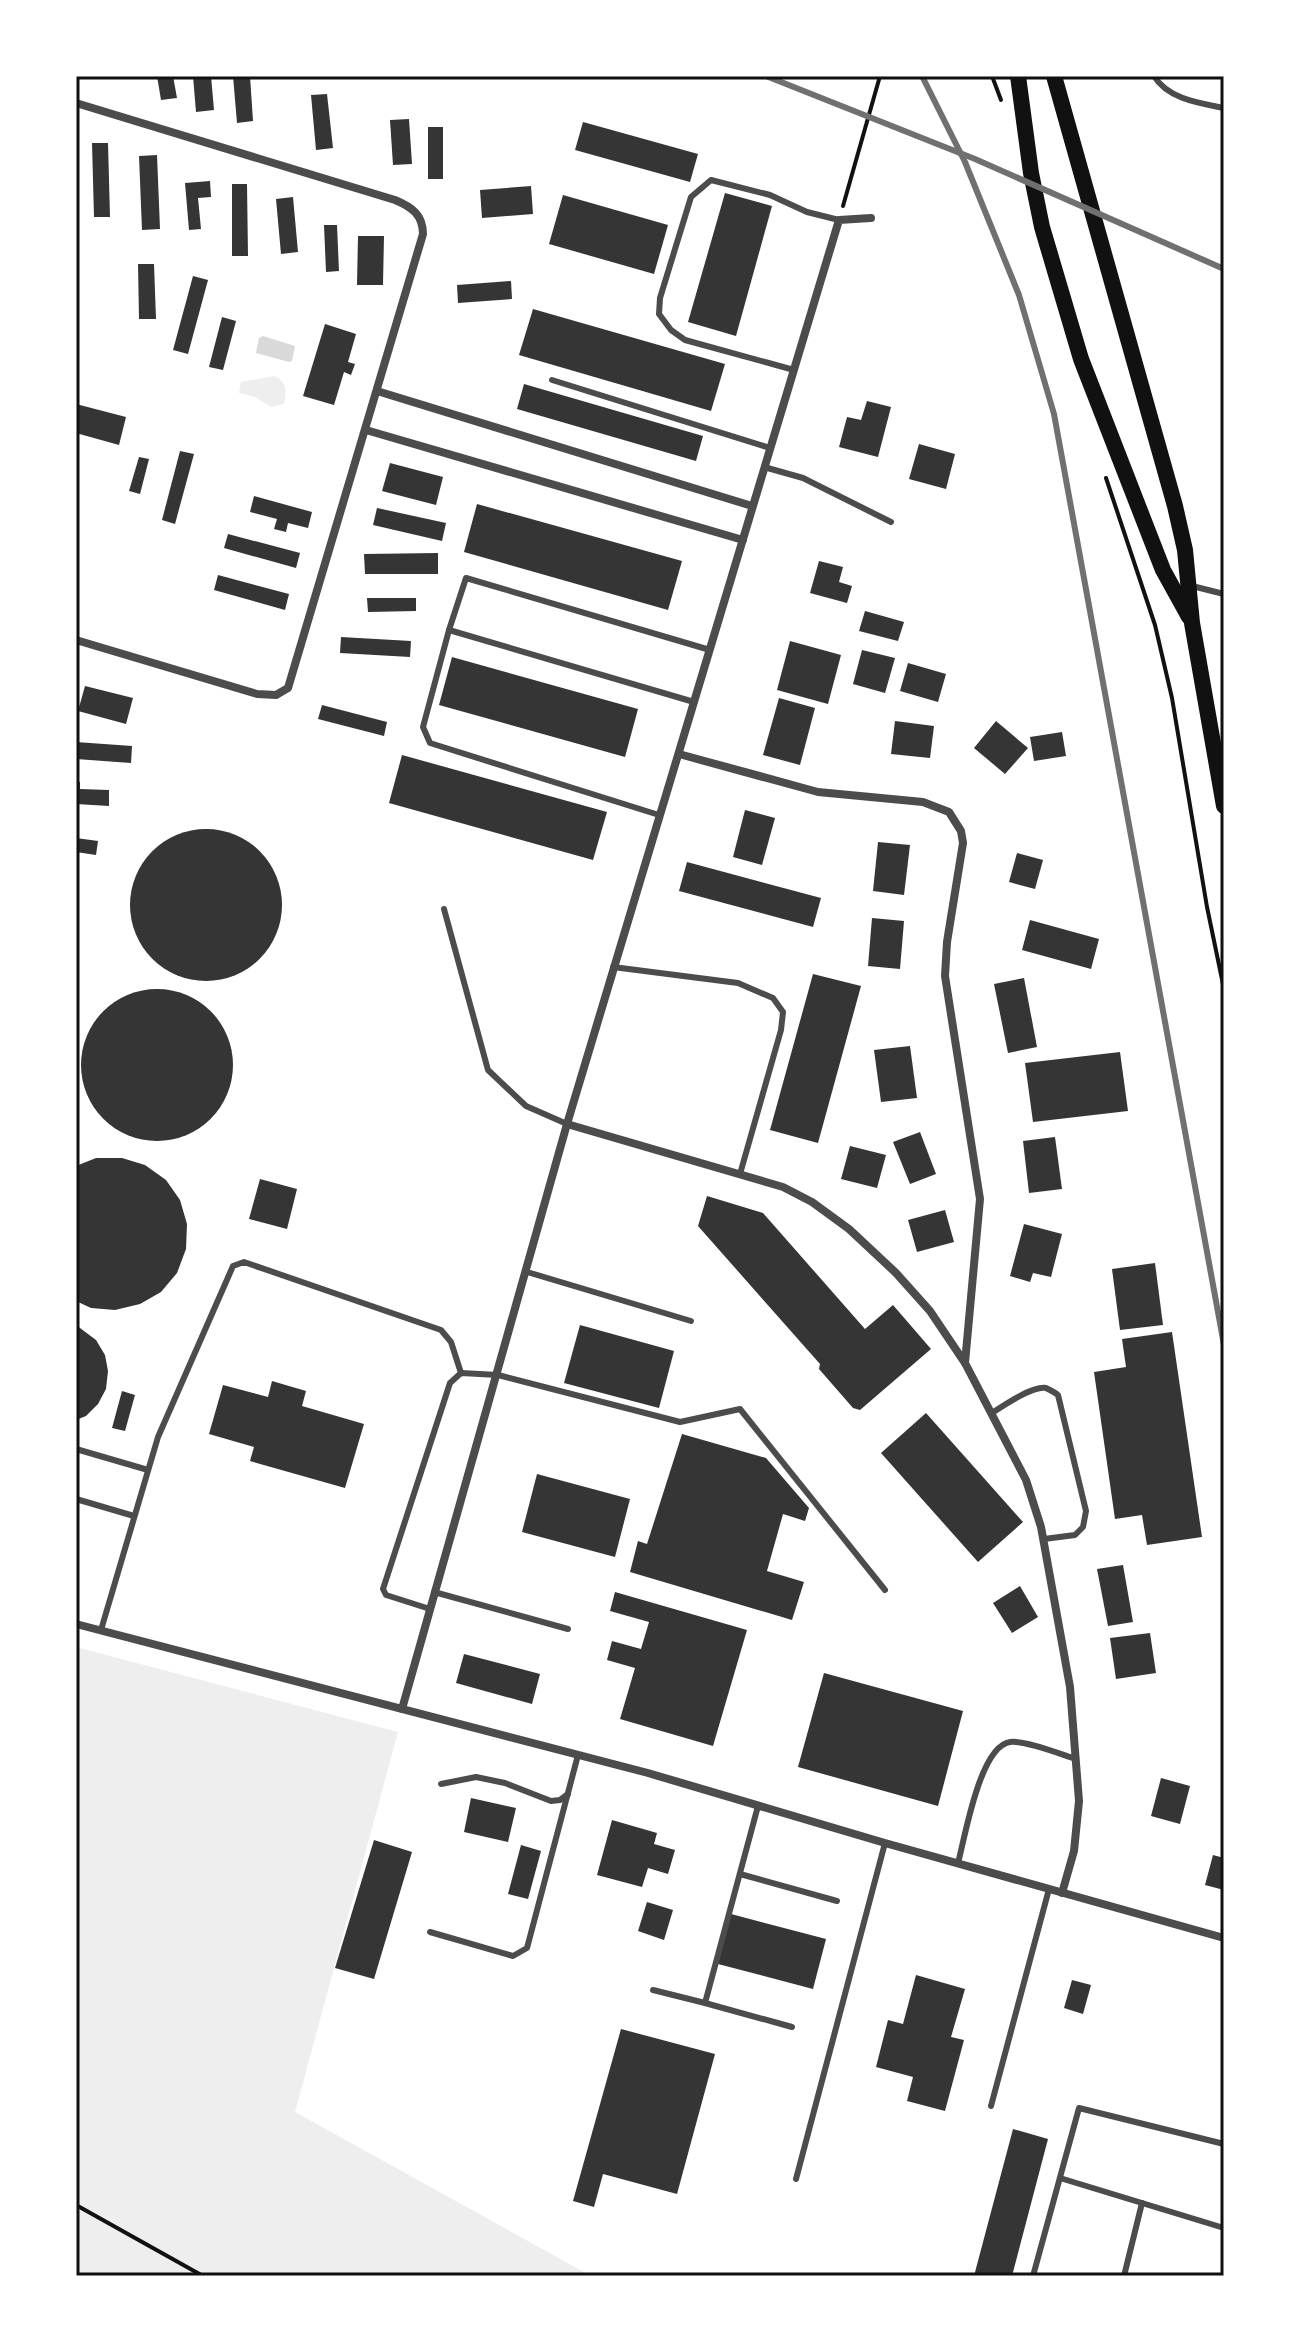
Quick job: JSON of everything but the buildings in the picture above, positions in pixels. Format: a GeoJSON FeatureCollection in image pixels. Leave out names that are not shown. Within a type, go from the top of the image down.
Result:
{"type":"FeatureCollection","features":[{"type":"Feature","properties":{"kind":"main road"},"geometry":{"type":"LineString","coordinates":[[1018,76],[1042,227],[1081,359],[1163,570],[1192,623]]}},
{"type":"Feature","properties":{"kind":"main road"},"geometry":{"type":"LineString","coordinates":[[1054,76],[1175,506],[1185,550],[1192,623],[1224,806]]}},
{"type":"Feature","properties":{"kind":"street"},"geometry":{"type":"LineString","coordinates":[[76,103],[395,200],[419,216],[423,234],[291,682],[282,694],[257,694],[76,640]]}},
{"type":"Feature","properties":{"kind":"street"},"geometry":{"type":"LineString","coordinates":[[402,1709],[613,967],[839,220],[871,218]]}},
{"type":"Feature","properties":{"kind":"street"},"geometry":{"type":"LineString","coordinates":[[377,391],[752,506]]}},
{"type":"Feature","properties":{"kind":"street"},"geometry":{"type":"LineString","coordinates":[[366,430],[743,540]]}},
{"type":"Feature","properties":{"kind":"street"},"geometry":{"type":"LineString","coordinates":[[679,754],[818,792],[923,802],[949,812],[956,820],[961,831],[962,860],[947,942],[945,976],[980,1199],[965,1363]]}},
{"type":"Feature","properties":{"kind":"street"},"geometry":{"type":"LineString","coordinates":[[567,1124],[796,1193],[849,1229],[930,1311],[965,1363],[1026,1480],[1044,1539],[1070,1687],[1079,1801],[1077,1835],[1062,1893]]}},
{"type":"Feature","properties":{"kind":"street"},"geometry":{"type":"LineString","coordinates":[[76,1624],[578,1755],[1224,1938]]}},
{"type":"Feature","properties":{"kind":"lane"},"geometry":{"type":"LineString","coordinates":[[1154,76],[1161,88],[1192,102],[1224,108]]}},
{"type":"Feature","properties":{"kind":"lane"},"geometry":{"type":"LineString","coordinates":[[794,370],[685,340],[671,330],[659,314],[660,298],[691,197],[711,180],[770,195],[807,212],[839,220]]}},
{"type":"Feature","properties":{"kind":"lane"},"geometry":{"type":"LineString","coordinates":[[552,380],[770,448]]}},
{"type":"Feature","properties":{"kind":"lane"},"geometry":{"type":"LineString","coordinates":[[764,467],[803,478],[891,522]]}},
{"type":"Feature","properties":{"kind":"lane"},"geometry":{"type":"LineString","coordinates":[[659,815],[430,743],[423,727],[449,630],[466,578],[710,650]]}},
{"type":"Feature","properties":{"kind":"lane"},"geometry":{"type":"LineString","coordinates":[[1188,585],[1224,594]]}},
{"type":"Feature","properties":{"kind":"lane"},"geometry":{"type":"LineString","coordinates":[[449,630],[694,702]]}},
{"type":"Feature","properties":{"kind":"lane"},"geometry":{"type":"LineString","coordinates":[[444,909],[488,1070],[526,1106],[567,1124]]}},
{"type":"Feature","properties":{"kind":"lane"},"geometry":{"type":"LineString","coordinates":[[613,967],[738,983],[773,998],[783,1012],[781,1030],[740,1174]]}},
{"type":"Feature","properties":{"kind":"lane"},"geometry":{"type":"LineString","coordinates":[[101,1630],[158,1437],[233,1266],[244,1262],[441,1330],[451,1342],[461,1373]]}},
{"type":"Feature","properties":{"kind":"lane"},"geometry":{"type":"LineString","coordinates":[[527,1272],[691,1321]]}},
{"type":"Feature","properties":{"kind":"lane"},"geometry":{"type":"LineString","coordinates":[[430,1609],[386,1595],[383,1589],[450,1383],[461,1373],[498,1375],[680,1422],[740,1409],[885,1590]]}},
{"type":"Feature","properties":{"kind":"lane"},"geometry":{"type":"LineString","coordinates":[[992,1413],[1018,1397],[1037,1390],[1047,1388],[1058,1395],[1086,1511],[1085,1522],[1075,1535],[1044,1539]]}},
{"type":"Feature","properties":{"kind":"lane"},"geometry":{"type":"LineString","coordinates":[[76,1449],[148,1470]]}},
{"type":"Feature","properties":{"kind":"lane"},"geometry":{"type":"LineString","coordinates":[[76,1499],[134,1516]]}},
{"type":"Feature","properties":{"kind":"lane"},"geometry":{"type":"LineString","coordinates":[[434,1592],[568,1629]]}},
{"type":"Feature","properties":{"kind":"lane"},"geometry":{"type":"LineString","coordinates":[[958,1863],[982,1776],[992,1753],[1000,1745],[1013,1741],[1076,1759]]}},
{"type":"Feature","properties":{"kind":"lane"},"geometry":{"type":"LineString","coordinates":[[430,1932],[513,1956],[527,1948],[578,1755]]}},
{"type":"Feature","properties":{"kind":"lane"},"geometry":{"type":"LineString","coordinates":[[441,1784],[476,1777],[505,1783],[551,1801],[560,1800],[568,1794]]}},
{"type":"Feature","properties":{"kind":"lane"},"geometry":{"type":"LineString","coordinates":[[705,2003],[758,1806]]}},
{"type":"Feature","properties":{"kind":"lane"},"geometry":{"type":"LineString","coordinates":[[796,2179],[885,1843]]}},
{"type":"Feature","properties":{"kind":"lane"},"geometry":{"type":"LineString","coordinates":[[740,1874],[837,1901]]}},
{"type":"Feature","properties":{"kind":"lane"},"geometry":{"type":"LineString","coordinates":[[991,2106],[1049,1889]]}},
{"type":"Feature","properties":{"kind":"lane"},"geometry":{"type":"LineString","coordinates":[[653,1990],[792,2027]]}},
{"type":"Feature","properties":{"kind":"lane"},"geometry":{"type":"LineString","coordinates":[[1033,2276],[1079,2108],[1224,2144]]}},
{"type":"Feature","properties":{"kind":"lane"},"geometry":{"type":"LineString","coordinates":[[1060,2178],[1224,2228]]}},
{"type":"Feature","properties":{"kind":"lane"},"geometry":{"type":"LineString","coordinates":[[1124,2276],[1142,2203]]}},
{"type":"Feature","properties":{"kind":"path"},"geometry":{"type":"LineString","coordinates":[[839,220],[878,93],[880,76]]}},
{"type":"Feature","properties":{"kind":"path"},"geometry":{"type":"LineString","coordinates":[[992,76],[1003,103]]}},
{"type":"Feature","properties":{"kind":"path"},"geometry":{"type":"LineString","coordinates":[[1104,469],[1155,625],[1172,698],[1224,989]]}},
{"type":"Feature","properties":{"kind":"path"},"geometry":{"type":"LineString","coordinates":[[76,2205],[203,2276]]}},
{"type":"Feature","properties":{"kind":"shaded area"},"geometry":{"type":"Polygon","coordinates":[[[263,336],[295,346],[292,361],[256,353],[259,338],[263,336]]]}},
{"type":"Feature","properties":{"kind":"shaded area"},"geometry":{"type":"Polygon","coordinates":[[[274,376],[285,387],[284,404],[271,407],[255,397],[239,393],[241,382],[274,376]]]}},
{"type":"Feature","properties":{"kind":"shaded area"},"geometry":{"type":"Polygon","coordinates":[[[76,1647],[398,1732],[295,2112],[591,2276],[76,2276],[76,1647]]]}},
{"type":"Feature","properties":{"kind":"railway"},"geometry":{"type":"LineString","coordinates":[[766,76],[975,159],[1224,269]]}},
{"type":"Feature","properties":{"kind":"railway"},"geometry":{"type":"LineString","coordinates":[[922,76],[965,162],[1019,295],[1054,414],[1224,1345]]}}]}
